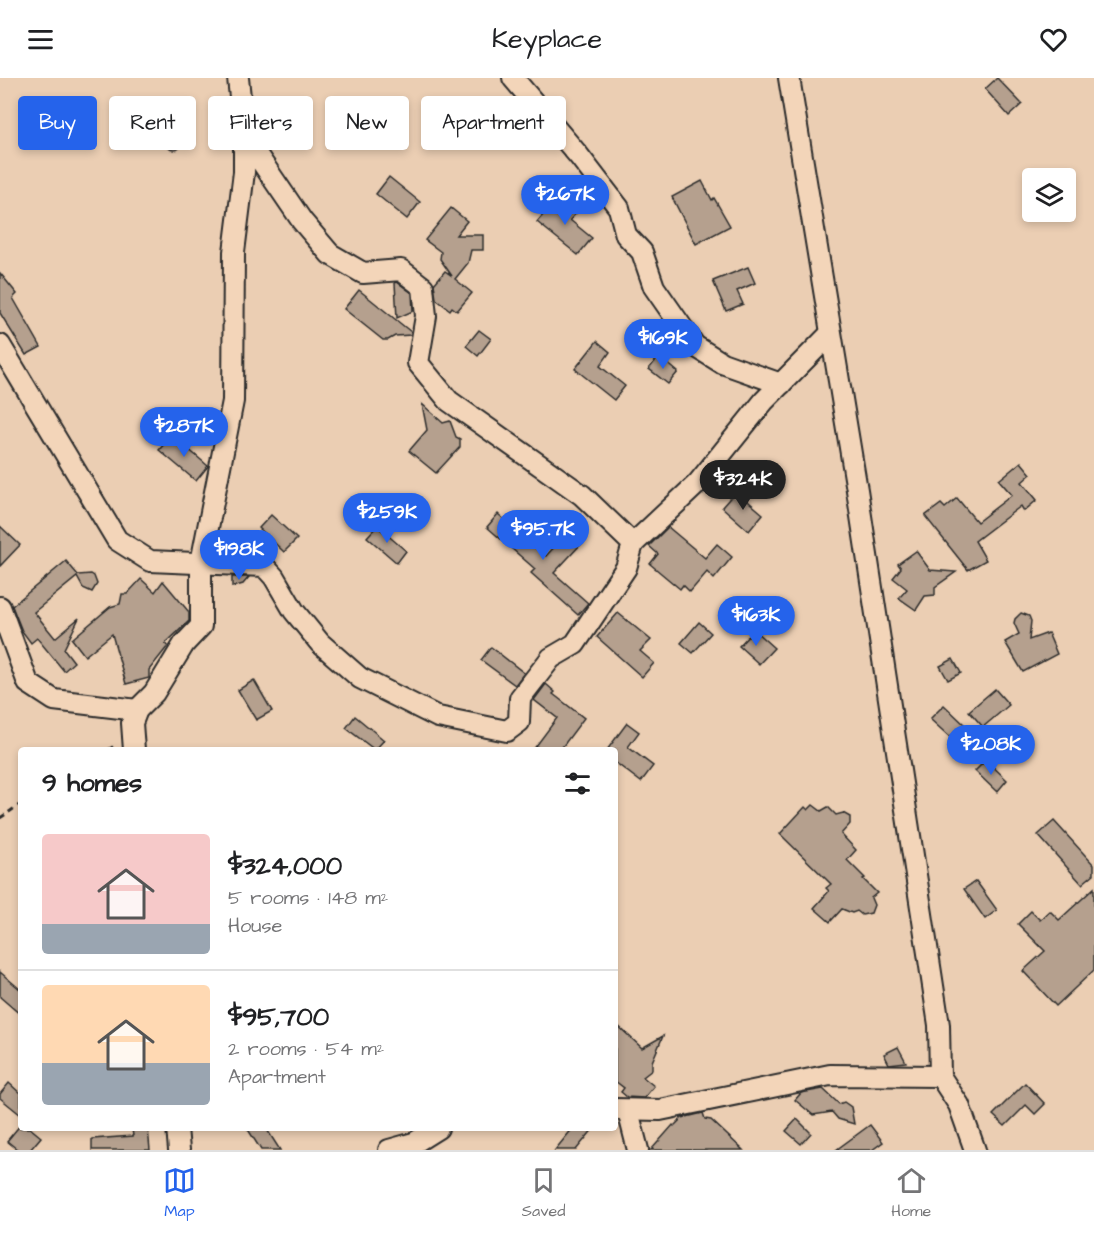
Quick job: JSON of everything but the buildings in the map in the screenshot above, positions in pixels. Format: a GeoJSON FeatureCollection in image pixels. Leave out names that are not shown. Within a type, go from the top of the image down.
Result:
{"type":"FeatureCollection","features":[{"type":"Feature","properties":{"kind":"street"},"geometry":{"type":"LineString","coordinates":[[238,78],[240,96]]}},
{"type":"Feature","properties":{"kind":"street"},"geometry":{"type":"LineString","coordinates":[[513,78],[579,156],[619,208],[626,235],[642,252],[654,287],[695,346],[722,363],[781,384]]}},
{"type":"Feature","properties":{"kind":"street"},"geometry":{"type":"LineString","coordinates":[[789,78],[857,490],[939,1025],[940,1076],[959,1105],[975,1150]]}},
{"type":"Feature","properties":{"kind":"street"},"geometry":{"type":"LineString","coordinates":[[134,747],[132,723],[137,710],[154,693],[184,644],[201,626],[201,563],[232,401],[234,252],[244,172],[243,150]]}},
{"type":"Feature","properties":{"kind":"street"},"geometry":{"type":"LineString","coordinates":[[253,150],[302,221],[330,254],[363,273],[401,270],[423,287],[426,316],[418,363],[449,401],[582,495],[633,543]]}},
{"type":"Feature","properties":{"kind":"street"},"geometry":{"type":"LineString","coordinates":[[0,345],[117,540],[150,561],[264,566],[294,611],[320,643],[360,678],[438,717],[507,732],[519,722],[520,698],[551,658],[575,644],[626,568],[633,543],[698,483],[764,400],[830,334]]}},
{"type":"Feature","properties":{"kind":"street"},"geometry":{"type":"LineString","coordinates":[[0,607],[28,683],[54,700],[137,710]]}},
{"type":"Feature","properties":{"kind":"street"},"geometry":{"type":"LineString","coordinates":[[638,1150],[621,1110],[660,1110],[830,1075],[940,1076]]}},
{"type":"Feature","properties":{"kind":"street"},"geometry":{"type":"LineString","coordinates":[[177,1131],[179,1150]]}},
{"type":"Feature","properties":{"kind":"street"},"geometry":{"type":"LineString","coordinates":[[389,1150],[414,1143],[433,1131]]}},
{"type":"Feature","properties":{"kind":"path"},"geometry":{"type":"LineString","coordinates":[[0,818],[18,806]]}}]}
